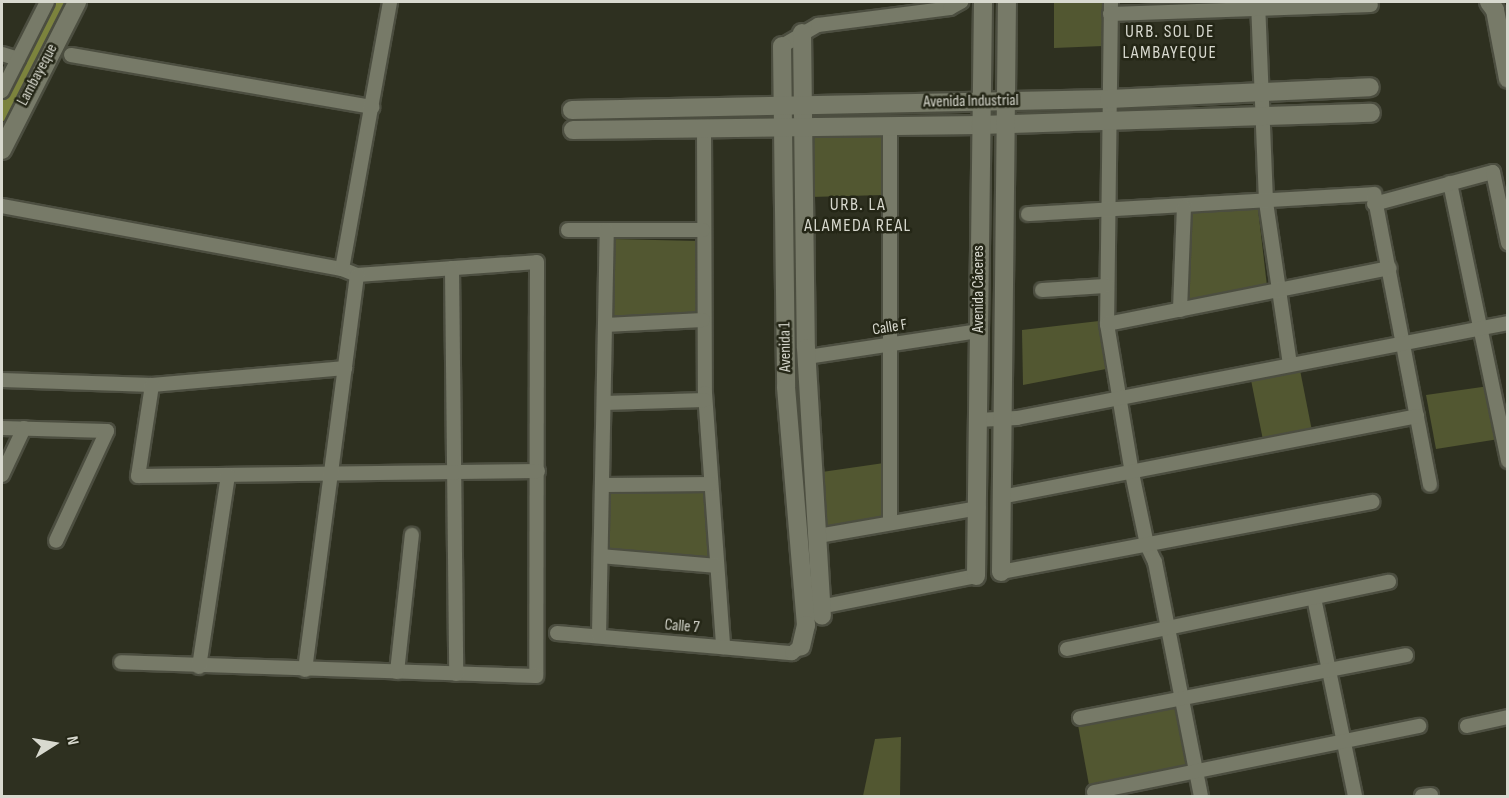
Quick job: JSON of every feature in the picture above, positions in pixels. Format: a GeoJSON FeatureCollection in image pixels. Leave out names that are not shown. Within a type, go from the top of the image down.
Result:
{"type":"FeatureCollection","features":[{"type":"Feature","properties":{"kind":"street"},"geometry":{"type":"LineString","coordinates":[[2,92],[47,2]]}},
{"type":"Feature","properties":{"kind":"street","name":"Lambayeque"},"geometry":{"type":"LineString","coordinates":[[2,150],[77,2]]}},
{"type":"Feature","properties":{"kind":"street"},"geometry":{"type":"LineString","coordinates":[[342,269],[373,107],[390,2]]}},
{"type":"Feature","properties":{"kind":"street"},"geometry":{"type":"LineString","coordinates":[[782,46],[819,25],[895,8],[950,8],[961,2]]}},
{"type":"Feature","properties":{"kind":"street","name":"Avenida Cáceres"},"geometry":{"type":"LineString","coordinates":[[976,576],[979,508],[980,102],[983,2]]}},
{"type":"Feature","properties":{"kind":"street","name":"Avenida Cáceres"},"geometry":{"type":"LineString","coordinates":[[1001,572],[1001,420],[1007,102],[1006,2]]}},
{"type":"Feature","properties":{"kind":"street"},"geometry":{"type":"LineString","coordinates":[[1489,2],[1495,10],[1508,79]]}},
{"type":"Feature","properties":{"kind":"street"},"geometry":{"type":"LineString","coordinates":[[1258,5],[1266,202],[1276,291],[1290,364]]}},
{"type":"Feature","properties":{"kind":"street"},"geometry":{"type":"LineString","coordinates":[[1201,796],[1155,562],[1147,545],[1132,473],[1107,324],[1110,8],[1371,5]]}},
{"type":"Feature","properties":{"kind":"street","name":"Avenida 1"},"geometry":{"type":"LineString","coordinates":[[802,33],[807,357],[826,610]]}},
{"type":"Feature","properties":{"kind":"street","name":"Avenida 1"},"geometry":{"type":"LineString","coordinates":[[782,46],[786,387],[806,625],[801,646]]}},
{"type":"Feature","properties":{"kind":"street"},"geometry":{"type":"LineString","coordinates":[[2,54],[18,59]]}},
{"type":"Feature","properties":{"kind":"street"},"geometry":{"type":"LineString","coordinates":[[71,55],[373,107]]}},
{"type":"Feature","properties":{"kind":"street","name":"Avenida Industrial"},"geometry":{"type":"LineString","coordinates":[[572,110],[1007,102],[1370,87]]}},
{"type":"Feature","properties":{"kind":"street","name":"Avenida Industrial"},"geometry":{"type":"LineString","coordinates":[[573,130],[980,125],[1371,113]]}},
{"type":"Feature","properties":{"kind":"street"},"geometry":{"type":"LineString","coordinates":[[890,126],[890,522]]}},
{"type":"Feature","properties":{"kind":"street"},"geometry":{"type":"LineString","coordinates":[[704,128],[705,400],[723,647]]}},
{"type":"Feature","properties":{"kind":"street"},"geometry":{"type":"LineString","coordinates":[[1374,204],[1493,172],[1508,243]]}},
{"type":"Feature","properties":{"kind":"street"},"geometry":{"type":"LineString","coordinates":[[1450,183],[1508,461]]}},
{"type":"Feature","properties":{"kind":"street"},"geometry":{"type":"LineString","coordinates":[[1028,214],[1374,195],[1374,204],[1390,268],[1430,485]]}},
{"type":"Feature","properties":{"kind":"street"},"geometry":{"type":"LineString","coordinates":[[2,206],[342,269],[357,275],[537,262],[536,676],[199,667],[121,662]]}},
{"type":"Feature","properties":{"kind":"street"},"geometry":{"type":"LineString","coordinates":[[1180,310],[1184,207]]}},
{"type":"Feature","properties":{"kind":"street"},"geometry":{"type":"LineString","coordinates":[[568,230],[703,230]]}},
{"type":"Feature","properties":{"kind":"street"},"geometry":{"type":"LineString","coordinates":[[599,636],[607,230]]}},
{"type":"Feature","properties":{"kind":"street"},"geometry":{"type":"LineString","coordinates":[[452,268],[456,674]]}},
{"type":"Feature","properties":{"kind":"street"},"geometry":{"type":"LineString","coordinates":[[1107,324],[1390,268]]}},
{"type":"Feature","properties":{"kind":"street"},"geometry":{"type":"LineString","coordinates":[[305,670],[357,275]]}},
{"type":"Feature","properties":{"kind":"street"},"geometry":{"type":"LineString","coordinates":[[1042,290],[1106,286]]}},
{"type":"Feature","properties":{"kind":"street"},"geometry":{"type":"LineString","coordinates":[[605,325],[703,320]]}},
{"type":"Feature","properties":{"kind":"street"},"geometry":{"type":"LineString","coordinates":[[978,420],[1001,420],[1118,399],[1508,323]]}},
{"type":"Feature","properties":{"kind":"street","name":"Calle F"},"geometry":{"type":"LineString","coordinates":[[807,357],[979,331]]}},
{"type":"Feature","properties":{"kind":"street"},"geometry":{"type":"LineString","coordinates":[[2,380],[152,385],[345,368]]}},
{"type":"Feature","properties":{"kind":"street"},"geometry":{"type":"LineString","coordinates":[[152,385],[138,476],[538,471]]}},
{"type":"Feature","properties":{"kind":"street"},"geometry":{"type":"LineString","coordinates":[[604,403],[705,400]]}},
{"type":"Feature","properties":{"kind":"street"},"geometry":{"type":"LineString","coordinates":[[1001,497],[1417,416]]}},
{"type":"Feature","properties":{"kind":"street"},"geometry":{"type":"LineString","coordinates":[[2,428],[107,431],[56,541]]}},
{"type":"Feature","properties":{"kind":"street"},"geometry":{"type":"LineString","coordinates":[[2,475],[24,428]]}},
{"type":"Feature","properties":{"kind":"street"},"geometry":{"type":"LineString","coordinates":[[199,667],[228,475]]}},
{"type":"Feature","properties":{"kind":"street"},"geometry":{"type":"LineString","coordinates":[[602,485],[711,484]]}},
{"type":"Feature","properties":{"kind":"street"},"geometry":{"type":"LineString","coordinates":[[1001,572],[1372,502]]}},
{"type":"Feature","properties":{"kind":"street"},"geometry":{"type":"LineString","coordinates":[[824,535],[979,508]]}},
{"type":"Feature","properties":{"kind":"street"},"geometry":{"type":"LineString","coordinates":[[397,672],[412,535]]}},
{"type":"Feature","properties":{"kind":"street"},"geometry":{"type":"LineString","coordinates":[[601,556],[717,566]]}},
{"type":"Feature","properties":{"kind":"street"},"geometry":{"type":"LineString","coordinates":[[826,610],[976,576]]}},
{"type":"Feature","properties":{"kind":"street"},"geometry":{"type":"LineString","coordinates":[[1067,649],[1389,582]]}},
{"type":"Feature","properties":{"kind":"street"},"geometry":{"type":"LineString","coordinates":[[1314,598],[1355,796]]}},
{"type":"Feature","properties":{"kind":"street","name":"Calle 7"},"geometry":{"type":"LineString","coordinates":[[557,633],[792,653],[801,646]]}},
{"type":"Feature","properties":{"kind":"street"},"geometry":{"type":"LineString","coordinates":[[1080,718],[1406,656]]}},
{"type":"Feature","properties":{"kind":"street"},"geometry":{"type":"LineString","coordinates":[[1467,726],[1508,717]]}},
{"type":"Feature","properties":{"kind":"street"},"geometry":{"type":"LineString","coordinates":[[1094,792],[1419,726]]}},
{"type":"Feature","properties":{"kind":"green space"},"geometry":{"type":"Polygon","coordinates":[[[1054,2],[1103,2],[1103,46],[1054,48],[1054,2]]]}},
{"type":"Feature","properties":{"kind":"green space"},"geometry":{"type":"Polygon","coordinates":[[[883,130],[884,195],[810,197],[811,132],[883,130]]]}},
{"type":"Feature","properties":{"kind":"green space"},"geometry":{"type":"Polygon","coordinates":[[[1258,209],[1267,286],[1186,303],[1188,212],[1258,209]]]}},
{"type":"Feature","properties":{"kind":"green space"},"geometry":{"type":"Polygon","coordinates":[[[613,239],[698,241],[696,315],[610,316],[613,239]]]}},
{"type":"Feature","properties":{"kind":"green space"},"geometry":{"type":"Polygon","coordinates":[[[1099,321],[1106,369],[1023,385],[1022,330],[1099,321]]]}},
{"type":"Feature","properties":{"kind":"green space"},"geometry":{"type":"Polygon","coordinates":[[[1300,370],[1312,431],[1263,440],[1251,380],[1300,370]]]}},
{"type":"Feature","properties":{"kind":"green space"},"geometry":{"type":"Polygon","coordinates":[[[1489,386],[1499,439],[1436,449],[1426,395],[1489,386]]]}},
{"type":"Feature","properties":{"kind":"green space"},"geometry":{"type":"Polygon","coordinates":[[[884,463],[884,517],[820,530],[815,473],[884,463]]]}},
{"type":"Feature","properties":{"kind":"green space"},"geometry":{"type":"Polygon","coordinates":[[[707,489],[712,559],[608,550],[608,491],[707,489]]]}},
{"type":"Feature","properties":{"kind":"green space"},"geometry":{"type":"Polygon","coordinates":[[[1176,704],[1187,767],[1089,785],[1078,725],[1176,704]]]}},
{"type":"Feature","properties":{"kind":"green space"},"geometry":{"type":"Polygon","coordinates":[[[901,737],[900,796],[863,796],[875,739],[901,737]]]}},
{"type":"Feature","properties":{"kind":"waterway"},"geometry":{"type":"LineString","coordinates":[[2,114],[59,2]]}},
{"type":"Feature","properties":{"kind":"district","name":"URB. SOL DE LAMBAYEQUE"},"geometry":{"type":"Point","coordinates":[1170,43]}},
{"type":"Feature","properties":{"kind":"district","name":"URB. LA ALAMEDA REAL"},"geometry":{"type":"Point","coordinates":[858,216]}}]}
